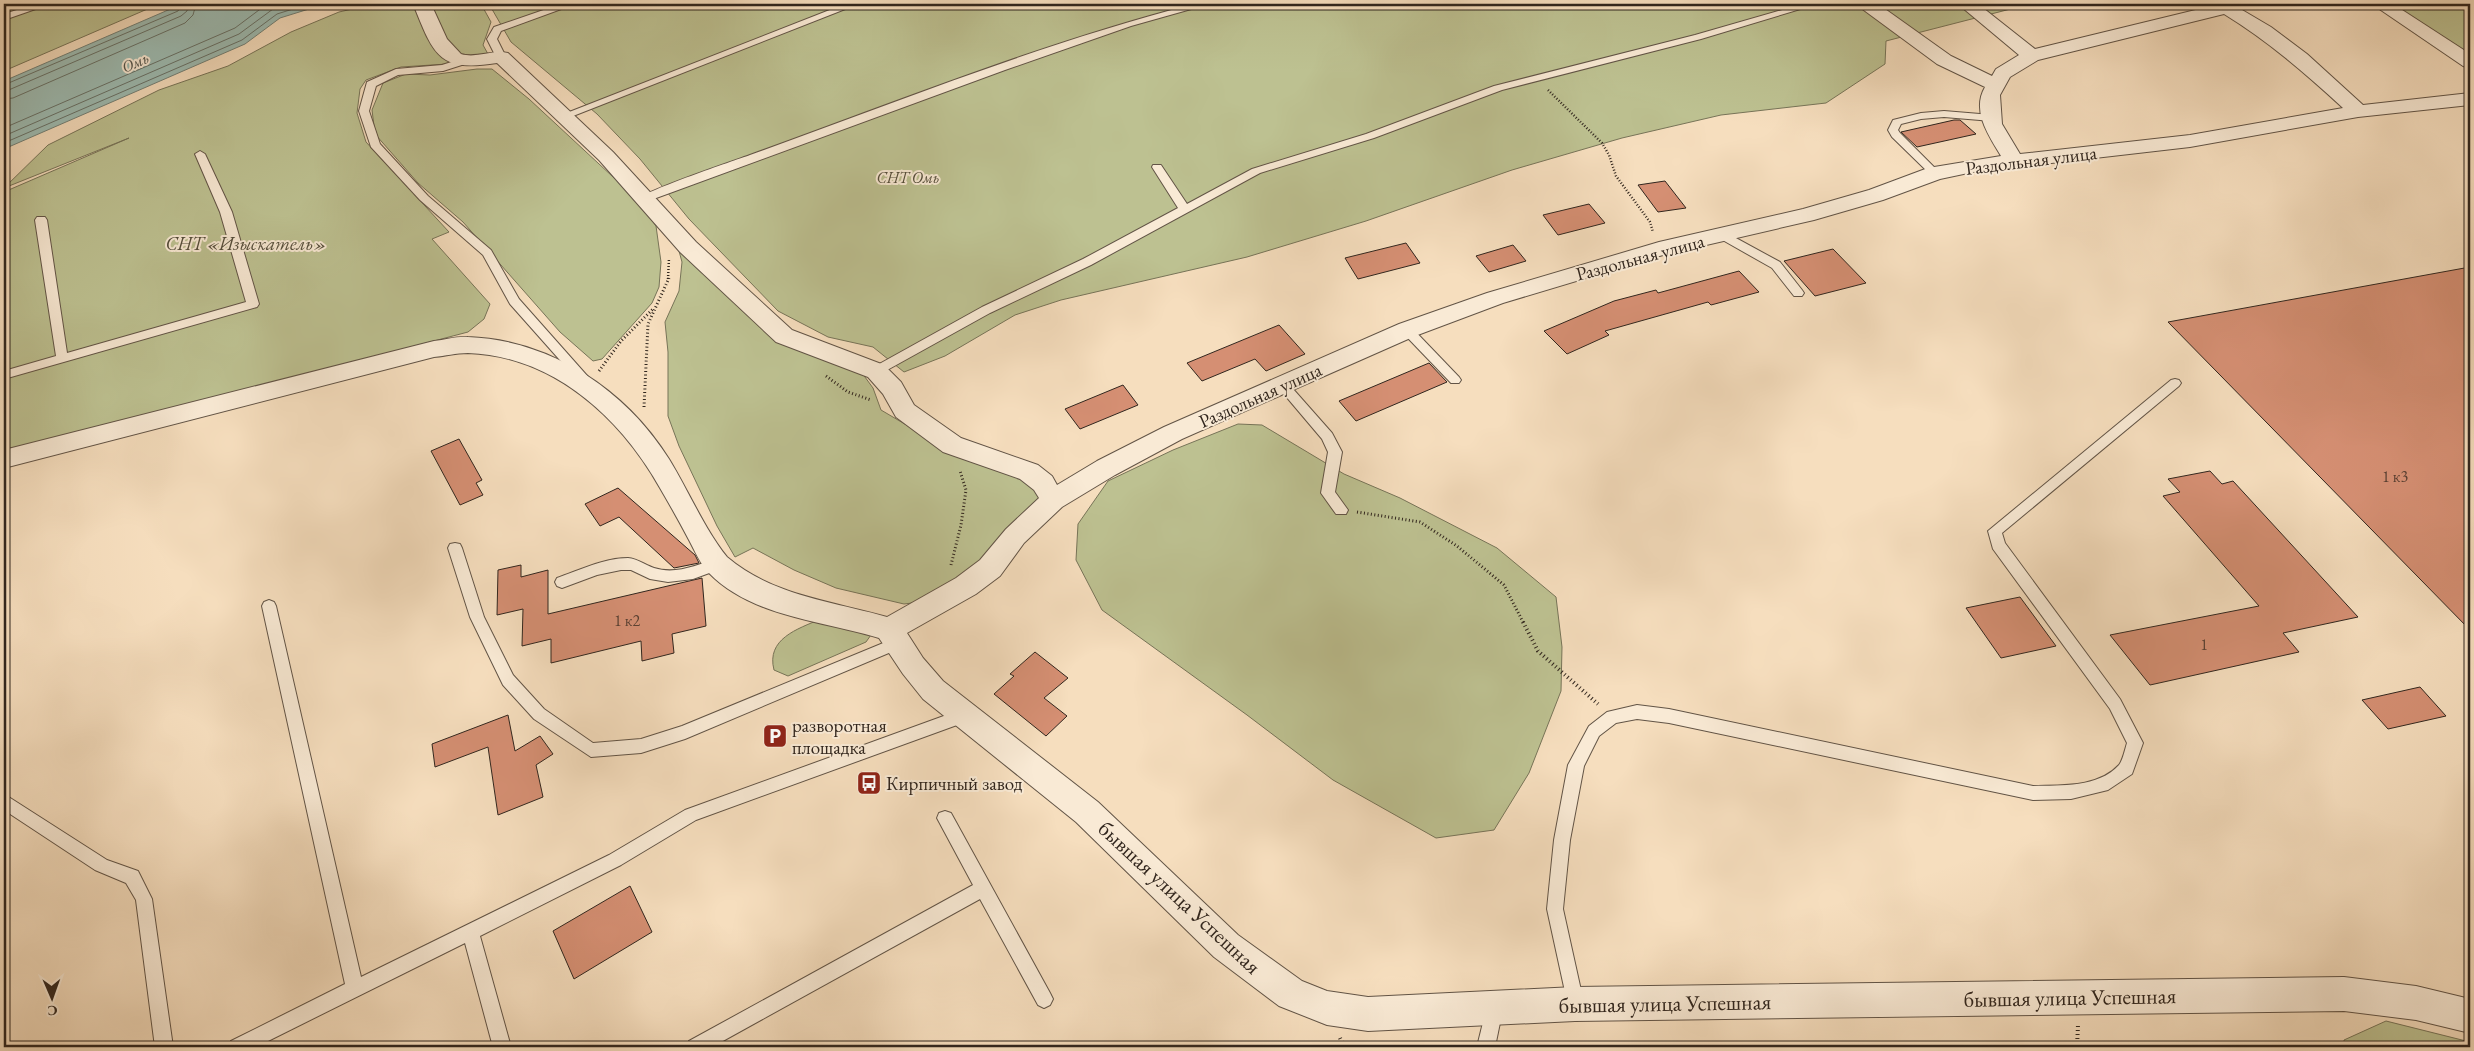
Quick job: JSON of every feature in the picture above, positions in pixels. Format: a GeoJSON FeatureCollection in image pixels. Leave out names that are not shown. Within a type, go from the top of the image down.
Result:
{"type":"FeatureCollection","features":[{"type":"Feature","properties":{"kind":"street"},"geometry":{"type":"LineString","coordinates":[[1867,4],[1944,60],[1996,84]]}},
{"type":"Feature","properties":{"kind":"street"},"geometry":{"type":"LineString","coordinates":[[1967,4],[2031,56]]}},
{"type":"Feature","properties":{"kind":"street"},"geometry":{"type":"LineString","coordinates":[[2381,4],[2470,62]]}},
{"type":"Feature","properties":{"kind":"street"},"geometry":{"type":"LineString","coordinates":[[423,6],[431,29],[454,59],[464,62],[501,57],[606,156],[688,247],[784,336],[876,371],[892,388],[905,412],[952,445],[1029,472],[1043,483],[1053,500]]}},
{"type":"Feature","properties":{"kind":"street"},"geometry":{"type":"LineString","coordinates":[[2014,161],[1992,124],[1990,96],[2003,73],[2031,56],[2223,6],[2300,58],[2358,111]]}},
{"type":"Feature","properties":{"kind":"street","name":"Раздольная улица"},"geometry":{"type":"LineString","coordinates":[[894,636],[990,568],[1015,536],[1053,500],[1106,468],[1173,433],[1282,384],[1408,330],[1495,298],[1659,249],[1723,235],[1876,195],[1935,173],[2014,161],[2190,142],[2358,111],[2470,99]]}},
{"type":"Feature","properties":{"kind":"street"},"geometry":{"type":"LineString","coordinates":[[4,459],[434,349],[465,345],[492,347],[555,368],[590,386],[626,418],[657,461],[718,564],[746,586],[796,605],[862,620],[894,636]]}},
{"type":"Feature","properties":{"kind":"street","name":"бывшая улица Успешная"},"geometry":{"type":"LineString","coordinates":[[894,636],[913,666],[933,690],[963,716],[1087,812],[1226,946],[1290,994],[1327,1008],[1368,1014],[1574,1004],[2344,994],[2416,1003],[2470,1016]]}},
{"type":"Feature","properties":{"kind":"lane"},"geometry":{"type":"LineString","coordinates":[[4,17],[25,7],[45,4]]}},
{"type":"Feature","properties":{"kind":"lane"},"geometry":{"type":"LineString","coordinates":[[501,57],[492,39],[497,29],[570,4]]}},
{"type":"Feature","properties":{"kind":"lane"},"geometry":{"type":"LineString","coordinates":[[564,116],[853,4]]}},
{"type":"Feature","properties":{"kind":"lane"},"geometry":{"type":"LineString","coordinates":[[644,199],[721,169],[1028,58],[1128,24],[1204,4]]}},
{"type":"Feature","properties":{"kind":"lane"},"geometry":{"type":"LineString","coordinates":[[876,371],[986,310],[1087,262],[1256,170],[1370,136],[1498,88],[1536,80],[1540,77],[1812,4]]}},
{"type":"Feature","properties":{"kind":"lane"},"geometry":{"type":"LineString","coordinates":[[464,62],[443,68],[396,72],[371,84],[364,111],[375,145],[424,198],[487,253],[514,301],[590,386]]}},
{"type":"Feature","properties":{"kind":"lane"},"geometry":{"type":"LineString","coordinates":[[1935,173],[1896,135],[1894,130],[1896,122],[1917,116],[1952,113],[1992,118]]}},
{"type":"Feature","properties":{"kind":"lane"},"geometry":{"type":"LineString","coordinates":[[4,375],[253,304],[226,212],[200,154]]}},
{"type":"Feature","properties":{"kind":"lane"},"geometry":{"type":"LineString","coordinates":[[1157,167],[1184,208]]}},
{"type":"Feature","properties":{"kind":"lane"},"geometry":{"type":"LineString","coordinates":[[41,220],[62,357]]}},
{"type":"Feature","properties":{"kind":"lane"},"geometry":{"type":"LineString","coordinates":[[1723,235],[1776,264],[1798,294]]}},
{"type":"Feature","properties":{"kind":"lane"},"geometry":{"type":"LineString","coordinates":[[1408,330],[1456,380]]}},
{"type":"Feature","properties":{"kind":"lane"},"geometry":{"type":"LineString","coordinates":[[1574,1004],[1555,909],[1562,840],[1576,765],[1594,731],[1612,716],[1637,712],[1669,716],[2033,793],[2072,792],[2102,785],[2126,768],[2135,743],[2115,704],[1998,545],[1995,531],[2175,383]]}},
{"type":"Feature","properties":{"kind":"lane"},"geometry":{"type":"LineString","coordinates":[[1282,384],[1327,436],[1335,452],[1328,493],[1341,510]]}},
{"type":"Feature","properties":{"kind":"lane"},"geometry":{"type":"LineString","coordinates":[[455,548],[476,617],[508,680],[539,714],[591,750],[641,746],[685,732],[894,636]]}},
{"type":"Feature","properties":{"kind":"lane"},"geometry":{"type":"LineString","coordinates":[[562,582],[616,565],[632,564],[647,572],[663,577],[678,577],[718,564]]}},
{"type":"Feature","properties":{"kind":"lane"},"geometry":{"type":"LineString","coordinates":[[269,606],[355,989]]}},
{"type":"Feature","properties":{"kind":"lane"},"geometry":{"type":"LineString","coordinates":[[237,1047],[615,860],[691,816],[963,716]]}},
{"type":"Feature","properties":{"kind":"lane"},"geometry":{"type":"LineString","coordinates":[[4,801],[101,865],[132,877],[144,899],[164,1047]]}},
{"type":"Feature","properties":{"kind":"lane"},"geometry":{"type":"LineString","coordinates":[[945,818],[1044,999]]}},
{"type":"Feature","properties":{"kind":"lane"},"geometry":{"type":"LineString","coordinates":[[695,1047],[983,888]]}},
{"type":"Feature","properties":{"kind":"lane"},"geometry":{"type":"LineString","coordinates":[[470,932],[502,1047]]}},
{"type":"Feature","properties":{"kind":"lane"},"geometry":{"type":"LineString","coordinates":[[1486,1047],[1494,1008]]}},
{"type":"Feature","properties":{"kind":"path"},"geometry":{"type":"LineString","coordinates":[[1536,80],[1602,143],[1609,155],[1616,176],[1650,222],[1659,249]]}},
{"type":"Feature","properties":{"kind":"path"},"geometry":{"type":"LineString","coordinates":[[639,437],[645,394],[648,324],[664,293],[669,277],[667,224]]}},
{"type":"Feature","properties":{"kind":"path"},"geometry":{"type":"LineString","coordinates":[[590,386],[602,365],[621,341],[656,306]]}},
{"type":"Feature","properties":{"kind":"path"},"geometry":{"type":"LineString","coordinates":[[948,570],[952,563],[961,525],[966,490],[952,445]]}},
{"type":"Feature","properties":{"kind":"path"},"geometry":{"type":"LineString","coordinates":[[1341,510],[1420,522],[1457,546],[1504,585],[1538,651],[1612,716]]}},
{"type":"Feature","properties":{"kind":"green space"},"geometry":{"type":"Polygon","coordinates":[[[4,4],[159,4],[4,71],[4,4]]]}},
{"type":"Feature","properties":{"kind":"green space","name":"СНТ «Изыскатель»"},"geometry":{"type":"Polygon","coordinates":[[[438,4],[481,4],[491,22],[483,45],[488,54],[447,64],[401,67],[366,80],[360,89],[357,113],[366,142],[449,232],[432,239],[490,304],[484,319],[468,332],[4,454],[4,192],[129,138],[4,188],[48,145],[159,90],[228,66],[291,32],[339,12],[370,5],[396,5],[415,8],[438,4]]]}},
{"type":"Feature","properties":{"kind":"green space","name":"СНТ Омь"},"geometry":{"type":"Polygon","coordinates":[[[489,4],[2030,4],[1886,41],[1885,64],[1826,103],[1721,115],[1622,138],[1512,170],[1366,221],[1247,257],[1061,300],[1015,315],[945,356],[904,372],[873,347],[828,337],[778,311],[689,219],[640,159],[597,114],[511,42],[489,4]]]}},
{"type":"Feature","properties":{"kind":"green space"},"geometry":{"type":"Polygon","coordinates":[[[2391,4],[2470,4],[2470,54],[2391,4]]]}},
{"type":"Feature","properties":{"kind":"green space"},"geometry":{"type":"Polygon","coordinates":[[[492,69],[529,99],[640,202],[656,226],[661,262],[659,287],[652,303],[602,359],[593,361],[560,332],[463,222],[418,183],[375,134],[372,110],[383,83],[406,74],[430,75],[492,69]]]}},
{"type":"Feature","properties":{"kind":"green space"},"geometry":{"type":"Polygon","coordinates":[[[676,240],[778,339],[862,373],[873,388],[881,410],[937,443],[1015,474],[1040,491],[1041,502],[977,571],[920,602],[904,604],[836,588],[794,570],[753,548],[735,557],[717,526],[679,446],[668,416],[668,352],[665,322],[679,291],[682,262],[676,240]]]}},
{"type":"Feature","properties":{"kind":"green space"},"geometry":{"type":"Polygon","coordinates":[[[1238,424],[1262,425],[1344,474],[1400,498],[1497,548],[1556,597],[1562,647],[1561,691],[1529,773],[1494,830],[1436,838],[1333,780],[1102,610],[1076,560],[1078,524],[1108,481],[1173,450],[1238,424]]]}},
{"type":"Feature","properties":{"kind":"green space"},"geometry":{"type":"Polygon","coordinates":[[[821,619],[873,632],[866,642],[788,676],[774,670],[773,659],[779,643],[793,631],[821,619]]]}},
{"type":"Feature","properties":{"kind":"green space"},"geometry":{"type":"Polygon","coordinates":[[[2386,1021],[2470,1042],[2470,1047],[2344,1047],[2344,1040],[2386,1021]]]}},
{"type":"Feature","properties":{"kind":"water","name":"Омь"},"geometry":{"type":"Polygon","coordinates":[[[182,4],[325,4],[280,18],[245,44],[4,149],[4,81],[182,4]]]}},
{"type":"Feature","properties":{"kind":"building"},"geometry":{"type":"Polygon","coordinates":[[[1960,120],[1976,134],[1917,147],[1901,132],[1960,120]]]}},
{"type":"Feature","properties":{"kind":"building"},"geometry":{"type":"Polygon","coordinates":[[[1665,181],[1686,208],[1658,212],[1638,185],[1665,181]]]}},
{"type":"Feature","properties":{"kind":"building"},"geometry":{"type":"Polygon","coordinates":[[[1589,204],[1605,223],[1558,235],[1543,215],[1589,204]]]}},
{"type":"Feature","properties":{"kind":"building"},"geometry":{"type":"Polygon","coordinates":[[[1406,243],[1420,263],[1358,279],[1345,258],[1406,243]]]}},
{"type":"Feature","properties":{"kind":"building"},"geometry":{"type":"Polygon","coordinates":[[[1513,245],[1526,261],[1489,272],[1476,256],[1513,245]]]}},
{"type":"Feature","properties":{"kind":"building"},"geometry":{"type":"Polygon","coordinates":[[[1833,249],[1866,283],[1815,296],[1784,261],[1833,249]]]}},
{"type":"Feature","properties":{"kind":"building"},"geometry":{"type":"Polygon","coordinates":[[[2470,267],[2470,630],[2168,322],[2470,267]]]}},
{"type":"Feature","properties":{"kind":"building"},"geometry":{"type":"Polygon","coordinates":[[[1739,271],[1759,292],[1711,305],[1708,302],[1605,331],[1609,335],[1567,354],[1544,331],[1614,301],[1656,290],[1658,293],[1739,271]]]}},
{"type":"Feature","properties":{"kind":"building"},"geometry":{"type":"Polygon","coordinates":[[[1279,325],[1305,354],[1266,371],[1255,359],[1202,381],[1187,363],[1279,325]]]}},
{"type":"Feature","properties":{"kind":"building"},"geometry":{"type":"Polygon","coordinates":[[[1429,363],[1447,382],[1356,421],[1339,401],[1429,363]]]}},
{"type":"Feature","properties":{"kind":"building"},"geometry":{"type":"Polygon","coordinates":[[[1123,385],[1138,405],[1080,429],[1065,409],[1123,385]]]}},
{"type":"Feature","properties":{"kind":"building"},"geometry":{"type":"Polygon","coordinates":[[[459,439],[482,480],[476,483],[483,495],[460,505],[431,451],[459,439]]]}},
{"type":"Feature","properties":{"kind":"building"},"geometry":{"type":"Polygon","coordinates":[[[2210,471],[2222,484],[2233,481],[2358,617],[2283,633],[2299,652],[2150,685],[2110,635],[2259,606],[2163,496],[2180,492],[2168,479],[2210,471]]]}},
{"type":"Feature","properties":{"kind":"building"},"geometry":{"type":"Polygon","coordinates":[[[618,488],[695,555],[699,563],[674,568],[619,517],[600,526],[585,504],[618,488]]]}},
{"type":"Feature","properties":{"kind":"building"},"geometry":{"type":"Polygon","coordinates":[[[521,565],[521,577],[548,570],[548,614],[702,578],[706,626],[672,634],[674,653],[642,661],[641,641],[551,663],[551,639],[522,646],[523,609],[497,615],[498,570],[521,565]]]}},
{"type":"Feature","properties":{"kind":"building"},"geometry":{"type":"Polygon","coordinates":[[[2020,597],[2056,646],[2001,658],[1966,608],[2020,597]]]}},
{"type":"Feature","properties":{"kind":"building"},"geometry":{"type":"Polygon","coordinates":[[[1035,652],[1068,678],[1044,698],[1067,716],[1046,736],[994,694],[1014,676],[1010,674],[1035,652]]]}},
{"type":"Feature","properties":{"kind":"building"},"geometry":{"type":"Polygon","coordinates":[[[2420,687],[2446,716],[2388,729],[2362,700],[2420,687]]]}},
{"type":"Feature","properties":{"kind":"building"},"geometry":{"type":"Polygon","coordinates":[[[508,715],[515,751],[540,736],[553,754],[536,765],[543,797],[498,815],[488,747],[435,767],[432,744],[508,715]]]}},
{"type":"Feature","properties":{"kind":"building"},"geometry":{"type":"Polygon","coordinates":[[[630,886],[652,932],[574,979],[553,931],[630,886]]]}},
{"type":"Feature","properties":{"kind":"place","name":"разворотная площадка"},"geometry":{"type":"Point","coordinates":[775,736]}},
{"type":"Feature","properties":{"kind":"place","name":"Кирпичный завод"},"geometry":{"type":"Point","coordinates":[869,783]}}]}
